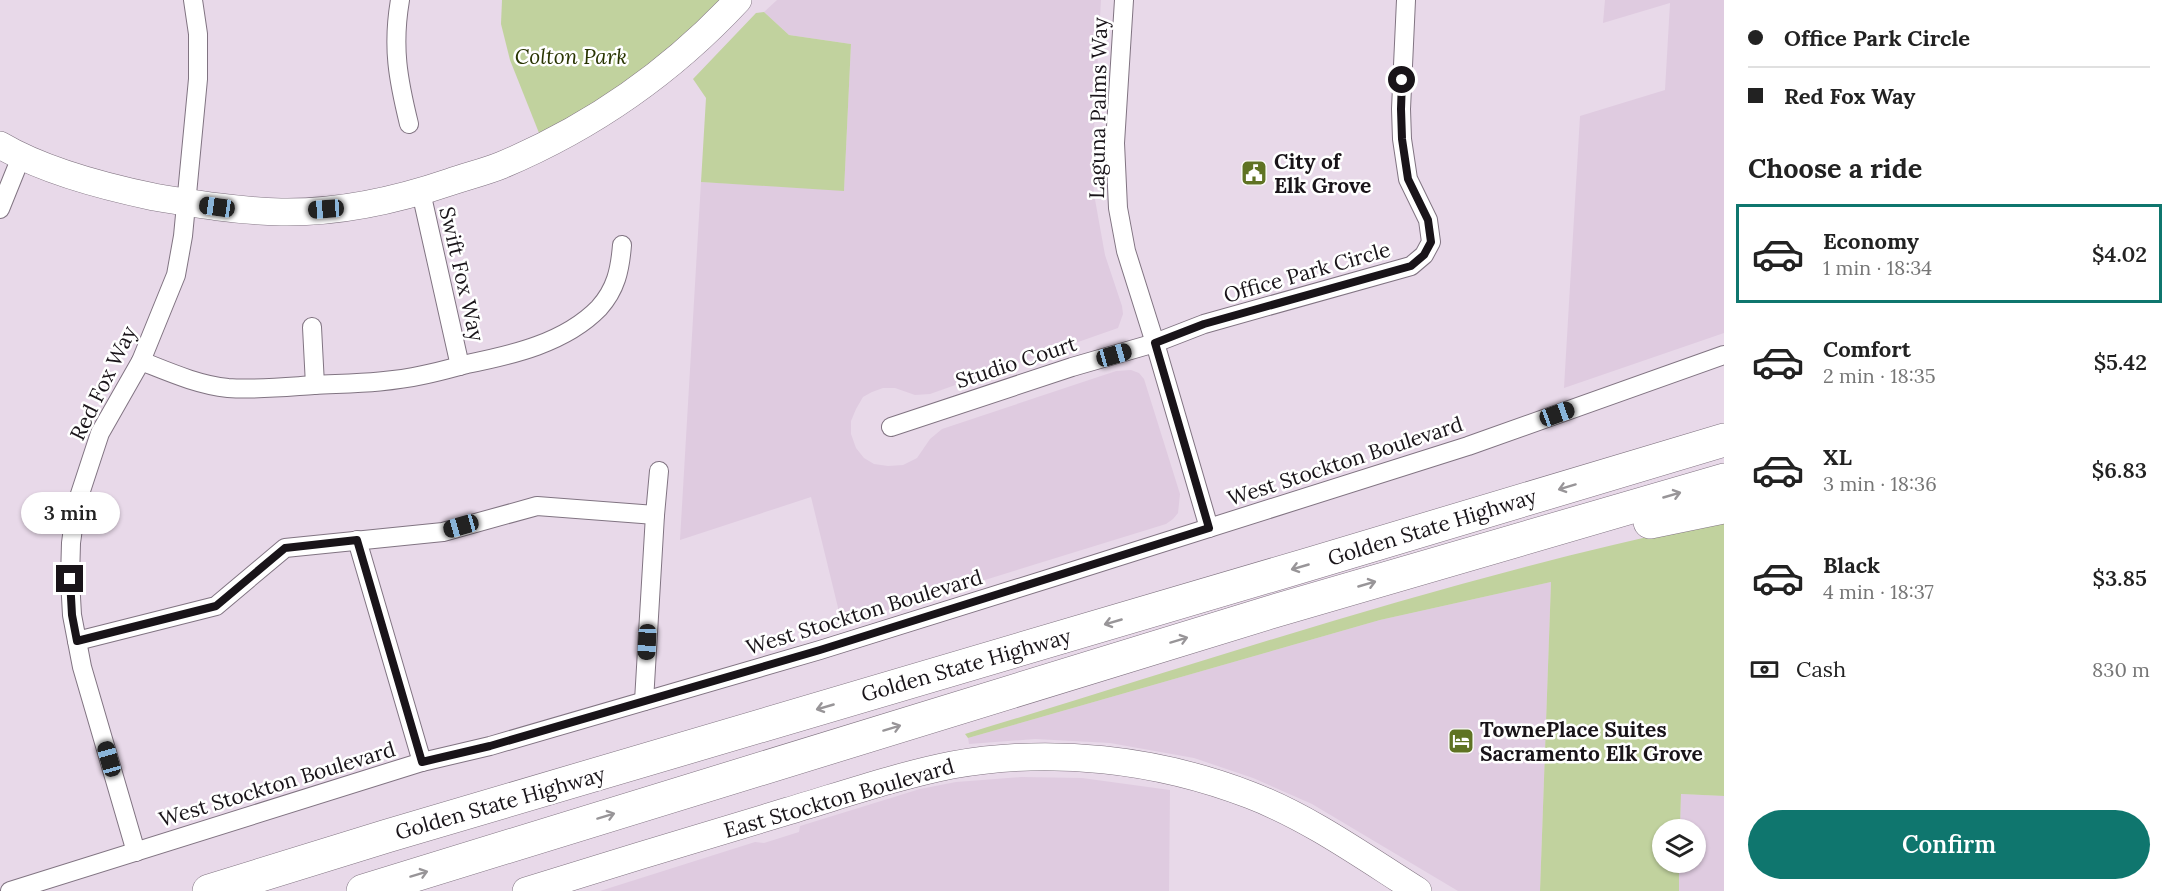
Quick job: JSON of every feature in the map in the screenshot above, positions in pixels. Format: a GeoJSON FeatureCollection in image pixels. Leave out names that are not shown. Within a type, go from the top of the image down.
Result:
{"type":"FeatureCollection","features":[{"type":"Feature","properties":{"kind":"highway"},"geometry":{"type":"LineString","coordinates":[[1610,474],[1724,431]]}},
{"type":"Feature","properties":{"kind":"highway","name":"Golden State Highway"},"geometry":{"type":"LineString","coordinates":[[209,891],[387,836],[1724,440]]}},
{"type":"Feature","properties":{"kind":"highway","name":"Golden State Highway"},"geometry":{"type":"LineString","coordinates":[[363,891],[1259,615],[1724,480]]}},
{"type":"Feature","properties":{"kind":"highway"},"geometry":{"type":"LineString","coordinates":[[1515,540],[1563,540],[1724,507]]}},
{"type":"Feature","properties":{"kind":"street","name":"Red Fox Way"},"geometry":{"type":"LineString","coordinates":[[136,852],[82,667],[72,615],[71,543],[76,506],[100,433],[141,361],[176,274],[186,203],[198,79],[198,34],[193,0]]}},
{"type":"Feature","properties":{"kind":"street"},"geometry":{"type":"LineString","coordinates":[[400,0],[395,33],[396,62],[409,124]]}},
{"type":"Feature","properties":{"kind":"street"},"geometry":{"type":"LineString","coordinates":[[0,209],[10,151],[102,184],[186,203],[282,212],[326,209],[390,200],[421,192],[500,166],[592,120],[667,68],[711,29],[738,0]]}},
{"type":"Feature","properties":{"kind":"street","name":"Laguna Palms Way"},"geometry":{"type":"LineString","coordinates":[[1124,0],[1116,143],[1118,208],[1126,251],[1209,528]]}},
{"type":"Feature","properties":{"kind":"street","name":"Office Park Circle"},"geometry":{"type":"LineString","coordinates":[[1155,343],[1204,324],[1411,266],[1424,255],[1431,242],[1428,220],[1408,179],[1402,139],[1401,109],[1406,0]]}},
{"type":"Feature","properties":{"kind":"street","name":"Swift Fox Way"},"geometry":{"type":"LineString","coordinates":[[421,192],[460,366]]}},
{"type":"Feature","properties":{"kind":"street"},"geometry":{"type":"LineString","coordinates":[[141,361],[179,376],[227,388],[271,389],[395,380],[507,356],[556,338],[587,318],[599,307],[612,289],[620,272],[622,245]]}},
{"type":"Feature","properties":{"kind":"street"},"geometry":{"type":"LineString","coordinates":[[312,327],[315,385]]}},
{"type":"Feature","properties":{"kind":"street","name":"Studio Court"},"geometry":{"type":"LineString","coordinates":[[891,428],[1072,367],[1155,343]]}},
{"type":"Feature","properties":{"kind":"street","name":"West Stockton Boulevard"},"geometry":{"type":"LineString","coordinates":[[10,891],[422,762],[490,746],[820,650],[1468,446],[1724,355]]}},
{"type":"Feature","properties":{"kind":"street"},"geometry":{"type":"LineString","coordinates":[[644,701],[654,515],[659,471]]}},
{"type":"Feature","properties":{"kind":"street"},"geometry":{"type":"LineString","coordinates":[[77,641],[216,606],[285,548],[443,532],[537,506],[654,515]]}},
{"type":"Feature","properties":{"kind":"street"},"geometry":{"type":"LineString","coordinates":[[357,540],[422,762]]}},
{"type":"Feature","properties":{"kind":"street","name":"East Stockton Boulevard"},"geometry":{"type":"LineString","coordinates":[[526,891],[904,777],[975,762],[1042,756],[1082,758],[1142,766],[1215,783],[1248,794],[1293,814],[1418,891]]}},
{"type":"Feature","properties":{"kind":"shaded area"},"geometry":{"type":"Polygon","coordinates":[[[777,0],[1101,0],[1092,166],[1094,194],[1105,255],[1122,306],[1123,314],[1118,328],[930,394],[915,395],[895,388],[883,388],[872,392],[863,397],[856,409],[851,421],[851,434],[856,448],[864,458],[874,464],[903,465],[917,458],[930,439],[942,429],[1116,371],[1131,370],[1139,373],[1144,379],[1180,494],[1178,513],[1173,519],[1166,524],[842,624],[811,497],[680,540],[701,182],[844,190],[851,44],[789,35],[764,12],[777,0]]]}},
{"type":"Feature","properties":{"kind":"shaded area"},"geometry":{"type":"Polygon","coordinates":[[[1605,0],[1724,0],[1724,333],[1564,388],[1580,116],[1665,90],[1670,3],[1603,23],[1605,0]]]}},
{"type":"Feature","properties":{"kind":"shaded area"},"geometry":{"type":"Polygon","coordinates":[[[1551,582],[1540,891],[1458,891],[1312,804],[1253,778],[1194,758],[1110,743],[1035,739],[969,744],[968,738],[1380,620],[1551,582]]]}},
{"type":"Feature","properties":{"kind":"shaded area"},"geometry":{"type":"Polygon","coordinates":[[[1021,777],[1082,778],[1170,790],[1169,891],[600,891],[755,842],[764,843],[799,832],[800,826],[920,789],[956,782],[1021,777]]]}},
{"type":"Feature","properties":{"kind":"shaded area"},"geometry":{"type":"Polygon","coordinates":[[[1681,794],[1724,796],[1724,891],[1679,891],[1679,873],[1706,873],[1706,819],[1680,819],[1681,794]]]}},
{"type":"Feature","properties":{"kind":"green space","name":"Colton Park"},"geometry":{"type":"Polygon","coordinates":[[[502,0],[722,0],[650,67],[541,138],[510,60],[501,24],[502,0]]]}},
{"type":"Feature","properties":{"kind":"green space"},"geometry":{"type":"Polygon","coordinates":[[[764,12],[789,35],[851,44],[844,191],[701,182],[706,98],[693,79],[756,13],[764,12]]]}},
{"type":"Feature","properties":{"kind":"green space"},"geometry":{"type":"Polygon","coordinates":[[[1724,521],[1724,796],[1681,794],[1680,819],[1652,819],[1652,873],[1679,873],[1679,891],[1540,891],[1551,582],[1380,620],[968,738],[965,734],[1450,587],[1613,545],[1724,521]]]}},
{"type":"Feature","properties":{"kind":"place","name":"City of Elk Grove"},"geometry":{"type":"Point","coordinates":[1254,173]}},
{"type":"Feature","properties":{"kind":"place","name":"TownePlace Suites Sacramento Elk Grove"},"geometry":{"type":"Point","coordinates":[1461,741]}},
{"type":"Feature","properties":{"kind":"route"},"geometry":{"type":"LineString","coordinates":[[70,579],[72,615],[77,641],[216,606],[285,548],[357,540],[422,762],[490,746],[820,650],[1209,528],[1155,343],[1204,324],[1411,266],[1424,255],[1431,242],[1428,220],[1408,179],[1402,139],[1402,80]]}}]}
